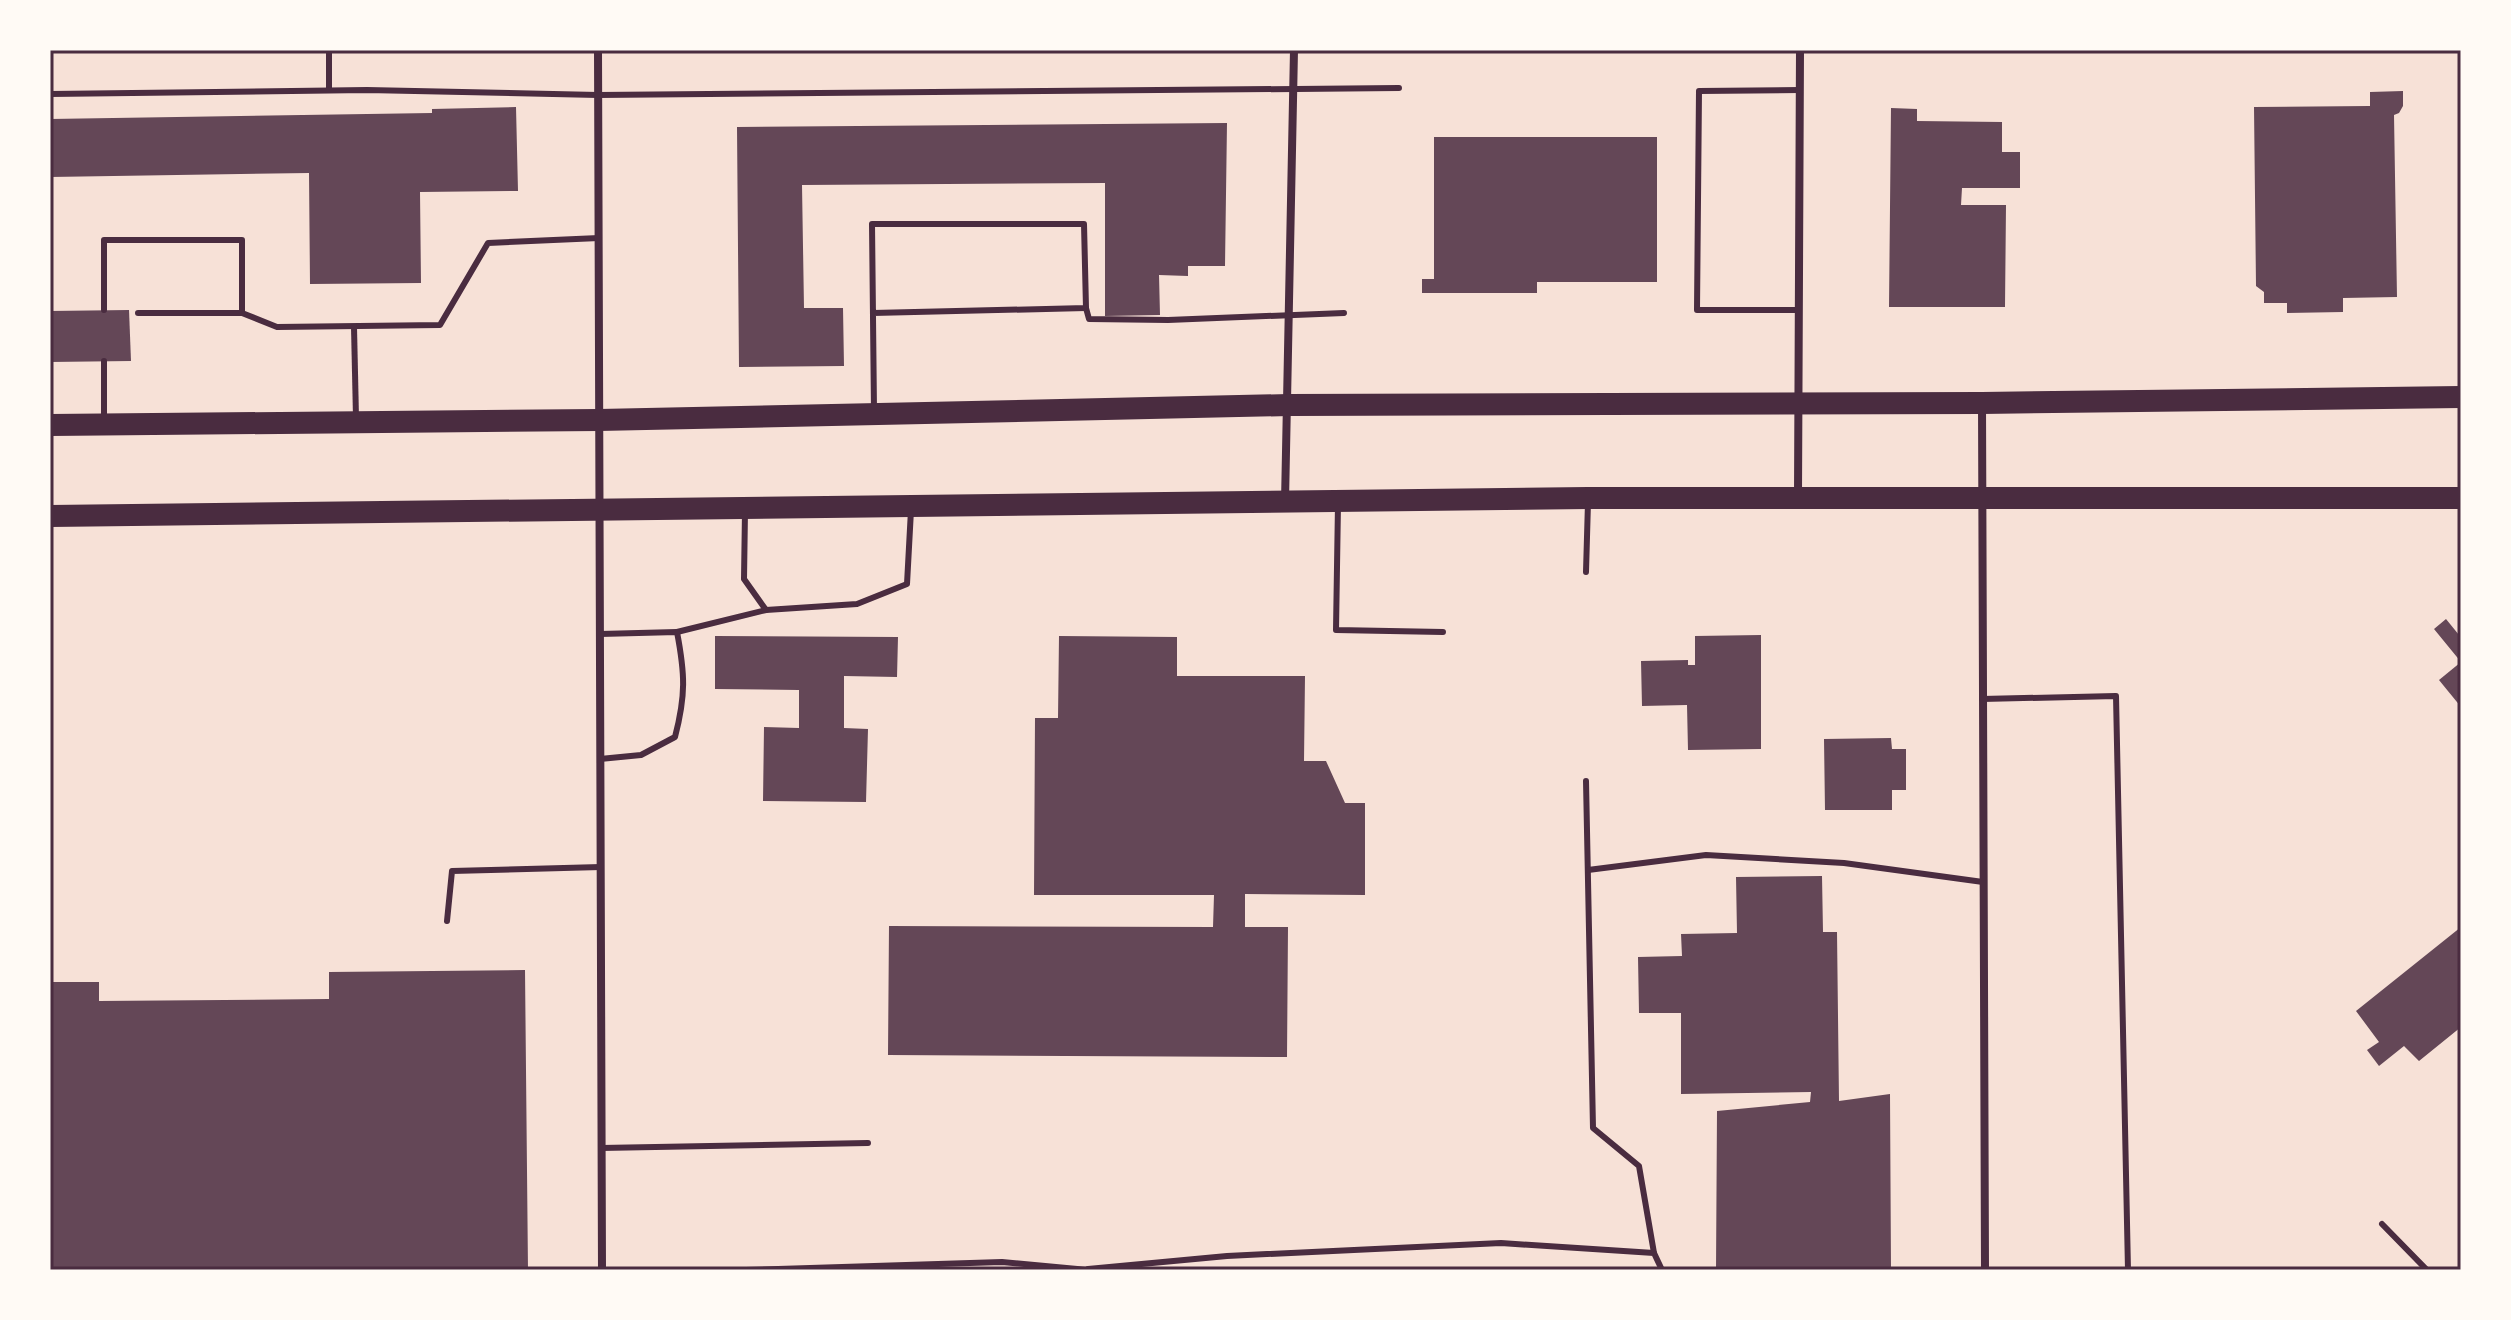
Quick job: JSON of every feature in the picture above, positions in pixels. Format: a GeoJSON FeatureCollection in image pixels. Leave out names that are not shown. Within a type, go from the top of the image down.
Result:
{"type":"FeatureCollection","features":[{"type":"Feature","properties":{"kind":"highway"},"geometry":{"type":"LineString","coordinates":[[50,425],[599,420],[1289,405],[1982,403],[2461,397]]}},
{"type":"Feature","properties":{"kind":"highway"},"geometry":{"type":"LineString","coordinates":[[50,516],[1588,498],[2461,498]]}},
{"type":"Feature","properties":{"kind":"street"},"geometry":{"type":"LineString","coordinates":[[598,50],[602,1270]]}},
{"type":"Feature","properties":{"kind":"street"},"geometry":{"type":"LineString","coordinates":[[1285,503],[1294,50]]}},
{"type":"Feature","properties":{"kind":"street"},"geometry":{"type":"LineString","coordinates":[[1798,497],[1800,50]]}},
{"type":"Feature","properties":{"kind":"street"},"geometry":{"type":"LineString","coordinates":[[1982,403],[1985,1270]]}},
{"type":"Feature","properties":{"kind":"lane"},"geometry":{"type":"LineString","coordinates":[[329,50],[329,90]]}},
{"type":"Feature","properties":{"kind":"lane"},"geometry":{"type":"LineString","coordinates":[[50,94],[329,90],[598,95],[1399,88]]}},
{"type":"Feature","properties":{"kind":"lane"},"geometry":{"type":"LineString","coordinates":[[1799,310],[1697,310],[1699,91],[1800,90]]}},
{"type":"Feature","properties":{"kind":"lane"},"geometry":{"type":"LineString","coordinates":[[874,414],[872,224],[1084,224],[1086,308],[1089,319],[1168,320],[1344,313]]}},
{"type":"Feature","properties":{"kind":"lane"},"geometry":{"type":"LineString","coordinates":[[138,313],[242,313],[277,327],[440,325],[488,243],[599,238]]}},
{"type":"Feature","properties":{"kind":"lane"},"geometry":{"type":"LineString","coordinates":[[104,310],[104,240],[242,240],[242,313]]}},
{"type":"Feature","properties":{"kind":"lane"},"geometry":{"type":"LineString","coordinates":[[873,313],[1086,308]]}},
{"type":"Feature","properties":{"kind":"lane"},"geometry":{"type":"LineString","coordinates":[[354,327],[356,422]]}},
{"type":"Feature","properties":{"kind":"lane"},"geometry":{"type":"LineString","coordinates":[[104,361],[104,424]]}},
{"type":"Feature","properties":{"kind":"lane"},"geometry":{"type":"LineString","coordinates":[[1586,572],[1588,498]]}},
{"type":"Feature","properties":{"kind":"lane"},"geometry":{"type":"LineString","coordinates":[[1338,501],[1336,630],[1443,632]]}},
{"type":"Feature","properties":{"kind":"lane"},"geometry":{"type":"LineString","coordinates":[[600,634],[677,632],[766,610],[857,604],[907,584],[911,507]]}},
{"type":"Feature","properties":{"kind":"lane"},"geometry":{"type":"LineString","coordinates":[[745,509],[744,579],[766,610]]}},
{"type":"Feature","properties":{"kind":"lane"},"geometry":{"type":"LineString","coordinates":[[600,759],[641,755],[675,737],[684,703],[684,668],[677,632]]}},
{"type":"Feature","properties":{"kind":"lane"},"geometry":{"type":"LineString","coordinates":[[1982,699],[2116,696],[2128,1270]]}},
{"type":"Feature","properties":{"kind":"lane"},"geometry":{"type":"LineString","coordinates":[[1586,781],[1593,1128],[1639,1166],[1654,1253],[1662,1270]]}},
{"type":"Feature","properties":{"kind":"lane"},"geometry":{"type":"LineString","coordinates":[[1588,870],[1706,855],[1844,863],[1983,882]]}},
{"type":"Feature","properties":{"kind":"lane"},"geometry":{"type":"LineString","coordinates":[[447,921],[452,871],[601,867]]}},
{"type":"Feature","properties":{"kind":"lane"},"geometry":{"type":"LineString","coordinates":[[601,1148],[868,1143]]}},
{"type":"Feature","properties":{"kind":"lane"},"geometry":{"type":"LineString","coordinates":[[2382,1224],[2427,1270]]}},
{"type":"Feature","properties":{"kind":"lane"},"geometry":{"type":"LineString","coordinates":[[746,1270],[1002,1262],[1088,1270],[1227,1256],[1501,1243],[1654,1253]]}},
{"type":"Feature","properties":{"kind":"building"},"geometry":{"type":"Polygon","coordinates":[[[2403,91],[2403,106],[2394,115],[2397,297],[2343,298],[2343,312],[2287,313],[2287,303],[2264,303],[2264,292],[2256,286],[2254,107],[2370,106],[2370,92],[2403,91]]]}},
{"type":"Feature","properties":{"kind":"building"},"geometry":{"type":"Polygon","coordinates":[[[516,107],[518,191],[420,192],[421,283],[310,284],[309,173],[50,177],[50,119],[432,113],[432,109],[516,107]]]}},
{"type":"Feature","properties":{"kind":"building"},"geometry":{"type":"Polygon","coordinates":[[[1891,108],[1917,109],[1917,121],[2002,122],[2002,152],[2020,152],[2020,188],[1962,188],[1961,205],[2006,205],[2005,307],[1889,307],[1891,108]]]}},
{"type":"Feature","properties":{"kind":"building"},"geometry":{"type":"Polygon","coordinates":[[[1227,123],[1225,266],[1188,266],[1188,276],[1159,275],[1160,315],[1105,316],[1105,183],[802,185],[804,308],[843,308],[844,366],[739,367],[737,127],[1227,123]]]}},
{"type":"Feature","properties":{"kind":"building"},"geometry":{"type":"Polygon","coordinates":[[[1434,137],[1657,137],[1657,282],[1537,282],[1537,293],[1422,293],[1422,279],[1434,279],[1434,137]]]}},
{"type":"Feature","properties":{"kind":"building"},"geometry":{"type":"Polygon","coordinates":[[[129,310],[131,361],[50,362],[50,311],[129,310]]]}},
{"type":"Feature","properties":{"kind":"building"},"geometry":{"type":"Polygon","coordinates":[[[2446,619],[2459,635],[2461,633],[2461,662],[2434,629],[2446,619]]]}},
{"type":"Feature","properties":{"kind":"building"},"geometry":{"type":"Polygon","coordinates":[[[1761,635],[1761,749],[1688,750],[1687,705],[1642,706],[1641,661],[1688,660],[1688,665],[1695,665],[1695,636],[1761,635]]]}},
{"type":"Feature","properties":{"kind":"building"},"geometry":{"type":"Polygon","coordinates":[[[715,636],[898,637],[897,677],[844,676],[844,728],[868,729],[866,802],[763,801],[764,727],[799,728],[799,690],[715,689],[715,636]]]}},
{"type":"Feature","properties":{"kind":"building"},"geometry":{"type":"Polygon","coordinates":[[[1059,636],[1177,637],[1177,676],[1305,676],[1304,761],[1326,761],[1345,803],[1365,803],[1365,895],[1245,894],[1245,927],[1288,927],[1287,1057],[888,1055],[889,926],[1213,927],[1214,895],[1034,895],[1035,718],[1058,718],[1059,636]]]}},
{"type":"Feature","properties":{"kind":"building"},"geometry":{"type":"Polygon","coordinates":[[[2461,662],[2461,707],[2439,680],[2461,662]]]}},
{"type":"Feature","properties":{"kind":"building"},"geometry":{"type":"Polygon","coordinates":[[[1891,738],[1892,749],[1906,749],[1906,790],[1892,790],[1892,810],[1825,810],[1824,739],[1891,738]]]}},
{"type":"Feature","properties":{"kind":"building"},"geometry":{"type":"Polygon","coordinates":[[[1822,876],[1823,932],[1837,932],[1839,1101],[1890,1094],[1891,1270],[1716,1270],[1717,1111],[1810,1102],[1811,1092],[1681,1094],[1681,1013],[1639,1013],[1638,957],[1682,956],[1681,934],[1737,933],[1736,877],[1822,876]]]}},
{"type":"Feature","properties":{"kind":"building"},"geometry":{"type":"Polygon","coordinates":[[[2461,927],[2461,1027],[2419,1061],[2404,1046],[2379,1066],[2367,1050],[2379,1042],[2356,1011],[2461,927]]]}},
{"type":"Feature","properties":{"kind":"building"},"geometry":{"type":"Polygon","coordinates":[[[525,970],[528,1270],[50,1270],[50,982],[99,982],[99,1001],[329,999],[329,972],[525,970]]]}}]}
